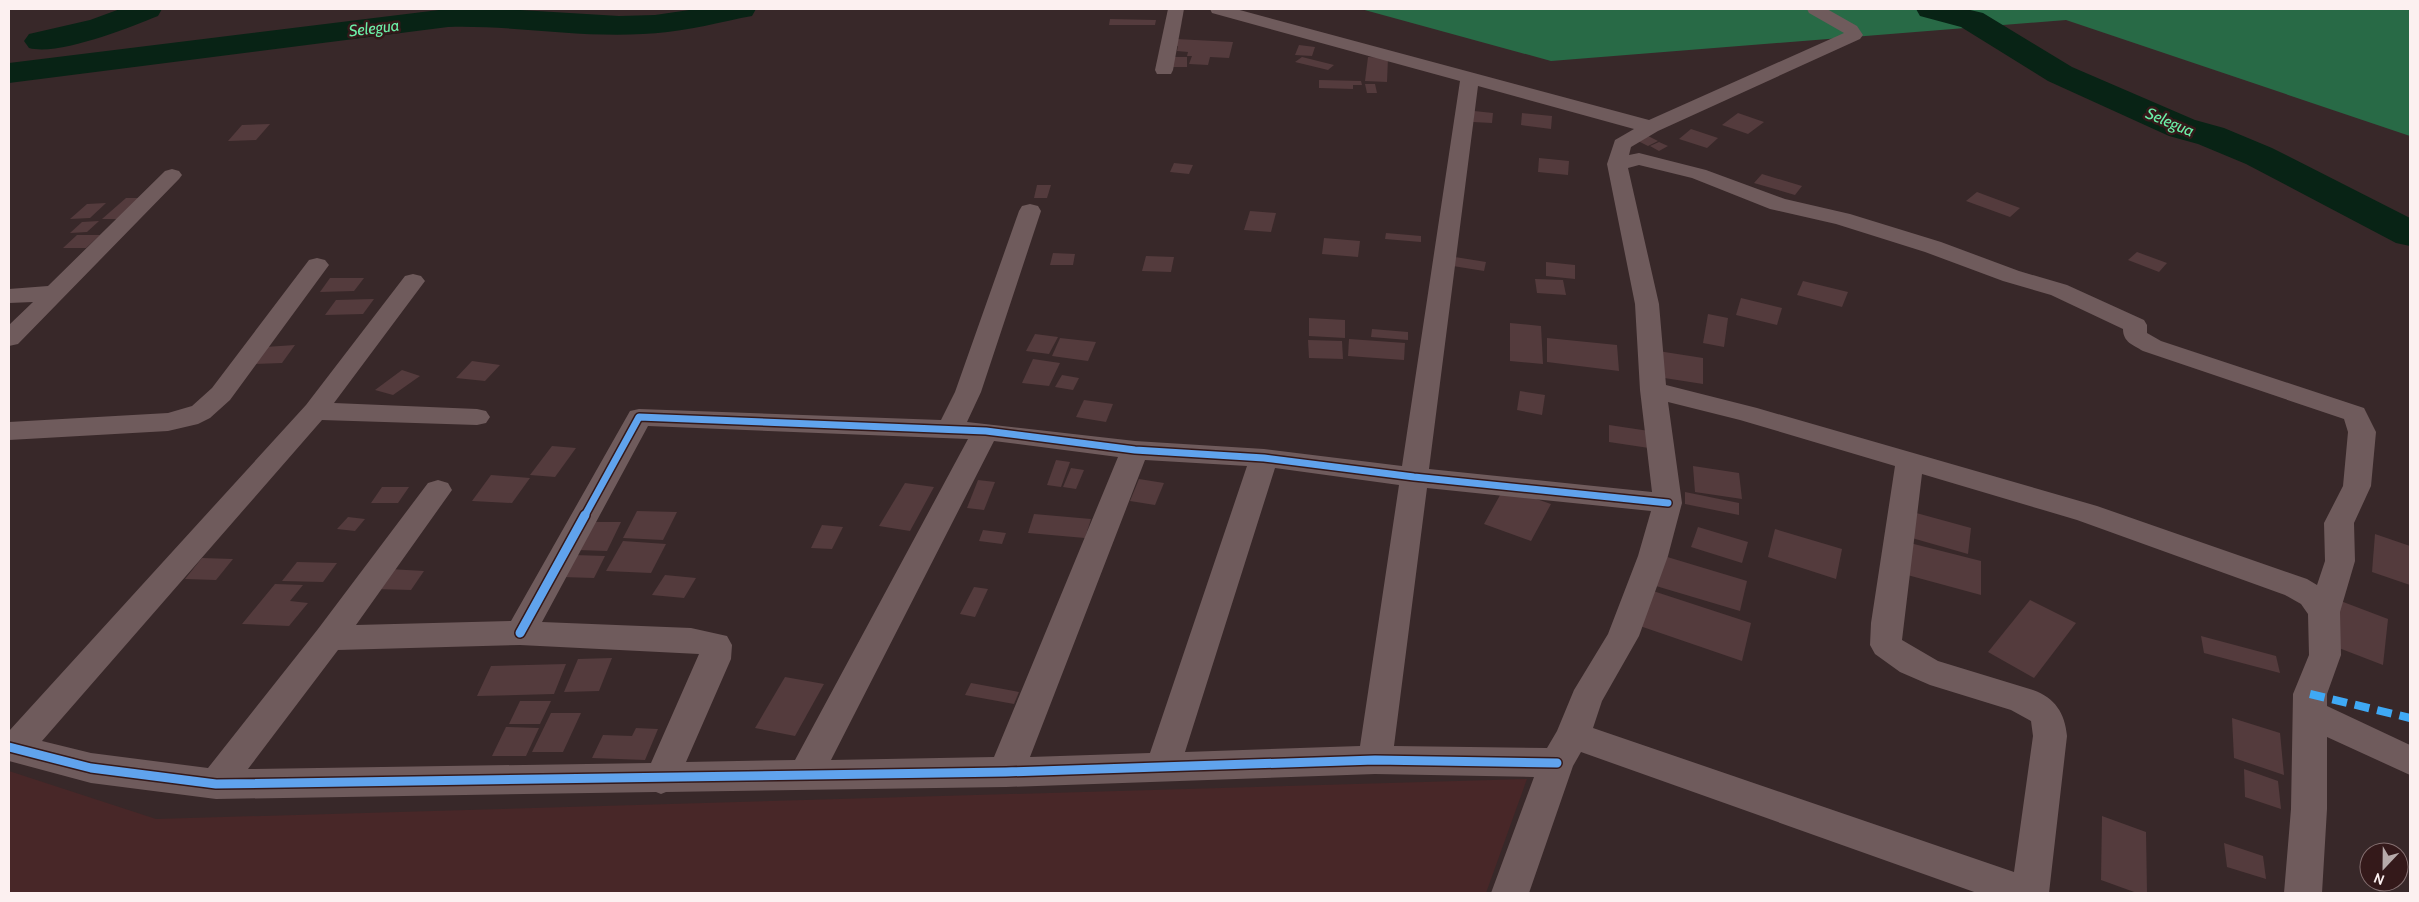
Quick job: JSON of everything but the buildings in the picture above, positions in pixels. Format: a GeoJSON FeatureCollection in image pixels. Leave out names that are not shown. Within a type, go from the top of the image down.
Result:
{"type":"FeatureCollection","features":[{"type":"Feature","properties":{"kind":"street"},"geometry":{"type":"LineString","coordinates":[[1164,70],[1176,9]]}},
{"type":"Feature","properties":{"kind":"street"},"geometry":{"type":"LineString","coordinates":[[1218,9],[1651,127]]}},
{"type":"Feature","properties":{"kind":"street"},"geometry":{"type":"LineString","coordinates":[[1510,893],[1586,699],[1623,636],[1653,556],[1668,503],[1653,390],[1647,304],[1617,164],[1622,144],[1651,127],[1854,36],[1851,30],[1815,9]]}},
{"type":"Feature","properties":{"kind":"street"},"geometry":{"type":"LineString","coordinates":[[1374,760],[1470,78]]}},
{"type":"Feature","properties":{"kind":"street"},"geometry":{"type":"LineString","coordinates":[[1617,164],[1639,159],[1663,164],[1699,174],[1778,204],[1842,219],[1933,247],[2011,276],[2059,290],[2135,325],[2136,336],[2152,346],[2355,414],[2362,432],[2357,486],[2339,522],[2340,561],[2324,612],[2325,655],[2310,694],[2310,809],[2303,893]]}},
{"type":"Feature","properties":{"kind":"street"},"geometry":{"type":"LineString","coordinates":[[9,339],[172,175]]}},
{"type":"Feature","properties":{"kind":"street"},"geometry":{"type":"LineString","coordinates":[[950,429],[968,392],[1030,210]]}},
{"type":"Feature","properties":{"kind":"street"},"geometry":{"type":"LineString","coordinates":[[9,431],[168,422],[189,418],[201,412],[221,394],[317,265]]}},
{"type":"Feature","properties":{"kind":"street"},"geometry":{"type":"LineString","coordinates":[[413,281],[315,411],[11,748],[91,768],[216,784],[661,779],[806,774],[1006,772],[1374,760],[1565,749],[2026,893]]}},
{"type":"Feature","properties":{"kind":"street"},"geometry":{"type":"LineString","coordinates":[[9,296],[54,294]]}},
{"type":"Feature","properties":{"kind":"street"},"geometry":{"type":"LineString","coordinates":[[1653,390],[1748,414],[2087,513],[2246,571],[2296,587],[2312,596],[2324,612]]}},
{"type":"Feature","properties":{"kind":"street"},"geometry":{"type":"LineString","coordinates":[[315,411],[477,418]]}},
{"type":"Feature","properties":{"kind":"street"},"geometry":{"type":"LineString","coordinates":[[520,633],[639,417],[986,431],[1136,450],[1264,458],[1414,477],[1668,503]]}},
{"type":"Feature","properties":{"kind":"street"},"geometry":{"type":"LineString","coordinates":[[806,774],[986,431]]}},
{"type":"Feature","properties":{"kind":"street"},"geometry":{"type":"LineString","coordinates":[[1006,772],[1136,450]]}},
{"type":"Feature","properties":{"kind":"street"},"geometry":{"type":"LineString","coordinates":[[1163,766],[1264,458]]}},
{"type":"Feature","properties":{"kind":"street"},"geometry":{"type":"LineString","coordinates":[[1910,462],[1887,623],[1886,645],[1898,657],[1922,669],[2020,699],[2039,708],[2049,720],[2048,753],[2030,893]]}},
{"type":"Feature","properties":{"kind":"street"},"geometry":{"type":"LineString","coordinates":[[216,784],[329,638],[438,490]]}},
{"type":"Feature","properties":{"kind":"street"},"geometry":{"type":"LineString","coordinates":[[329,638],[520,633],[691,640],[716,645],[715,659],[661,779]]}},
{"type":"Feature","properties":{"kind":"street"},"geometry":{"type":"LineString","coordinates":[[2310,713],[2410,760]]}},
{"type":"Feature","properties":{"kind":"shaded area"},"geometry":{"type":"Polygon","coordinates":[[[9,771],[156,819],[1527,779],[1486,893],[9,893],[9,771]]]}},
{"type":"Feature","properties":{"kind":"green space"},"geometry":{"type":"Polygon","coordinates":[[[1361,9],[2410,9],[2410,136],[2066,20],[1551,61],[1361,9]]]}},
{"type":"Feature","properties":{"kind":"waterway","name":"Selegua"},"geometry":{"type":"LineString","coordinates":[[40,41],[99,28],[147,9]]}},
{"type":"Feature","properties":{"kind":"waterway","name":"Selegua"},"geometry":{"type":"LineString","coordinates":[[9,73],[448,18],[472,17],[594,25],[643,25],[680,21],[741,9]]}},
{"type":"Feature","properties":{"kind":"waterway","name":"Selegua"},"geometry":{"type":"LineString","coordinates":[[1931,9],[1972,20],[2060,74],[2182,128],[2211,136],[2259,156],[2410,234]]}},
{"type":"Feature","properties":{"kind":"marked path"},"geometry":{"type":"LineString","coordinates":[[2310,694],[2410,718]]}},
{"type":"Feature","properties":{"kind":"cycle path"},"geometry":{"type":"LineString","coordinates":[[520,633],[639,417],[986,431],[1135,450],[1264,458],[1414,477],[1668,503]]}},
{"type":"Feature","properties":{"kind":"cycle path"},"geometry":{"type":"LineString","coordinates":[[9,747],[91,768],[216,784],[1006,772],[1375,760],[1557,763]]}}]}
